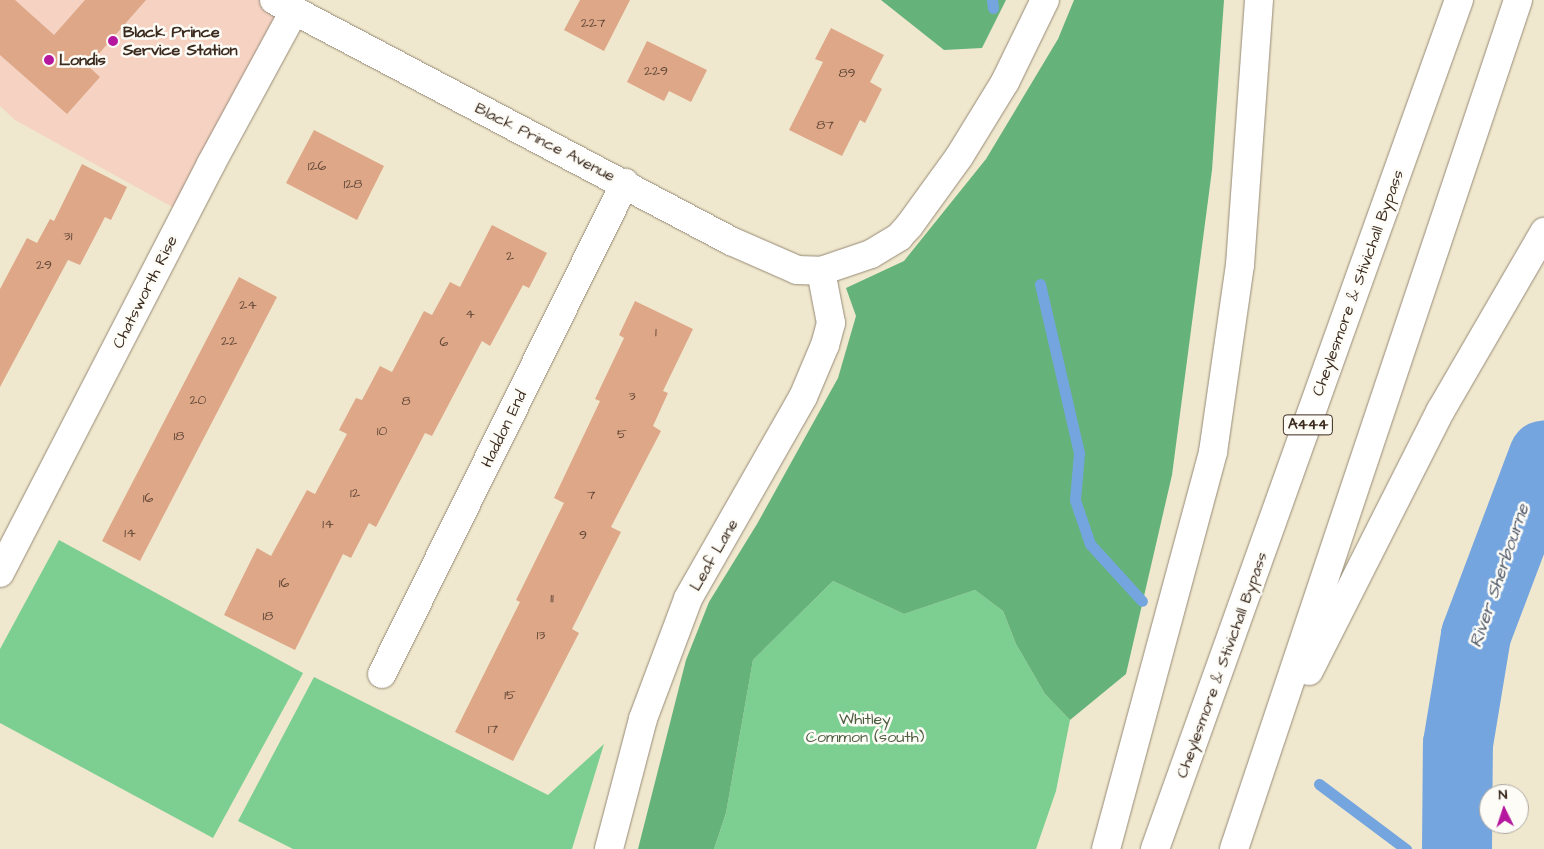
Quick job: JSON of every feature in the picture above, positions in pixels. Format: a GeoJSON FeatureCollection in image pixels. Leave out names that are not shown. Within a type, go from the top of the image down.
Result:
{"type":"FeatureCollection","features":[{"type":"Feature","properties":{"kind":"main road"},"geometry":{"type":"LineString","coordinates":[[821,271],[871,254],[899,237],[909,226],[960,157],[1000,90],[1045,0]]}},
{"type":"Feature","properties":{"kind":"main road"},"geometry":{"type":"LineString","coordinates":[[1106,849],[1213,452],[1240,265],[1259,0]]}},
{"type":"Feature","properties":{"kind":"main road","name":"Cheylesmore & Stivichall Bypass"},"geometry":{"type":"LineString","coordinates":[[1155,849],[1460,0]]}},
{"type":"Feature","properties":{"kind":"main road"},"geometry":{"type":"LineString","coordinates":[[1234,849],[1518,0]]}},
{"type":"Feature","properties":{"kind":"main road","name":"Black Prince Avenue"},"geometry":{"type":"LineString","coordinates":[[283,6],[776,262],[796,270],[821,271]]}},
{"type":"Feature","properties":{"kind":"main road","name":"Chatsworth Rise"},"geometry":{"type":"LineString","coordinates":[[0,573],[211,164],[283,6]]}},
{"type":"Feature","properties":{"kind":"main road","name":"Haddon End"},"geometry":{"type":"LineString","coordinates":[[382,674],[625,183]]}},
{"type":"Feature","properties":{"kind":"main road"},"geometry":{"type":"LineString","coordinates":[[1265,759],[1441,410],[1544,232]]}},
{"type":"Feature","properties":{"kind":"main road","name":"Leaf Lane"},"geometry":{"type":"LineString","coordinates":[[609,849],[643,719],[688,599],[803,397],[825,345],[832,323],[821,271]]}},
{"type":"Feature","properties":{"kind":"shaded area"},"geometry":{"type":"Polygon","coordinates":[[[0,0],[274,0],[293,13],[185,214],[15,120],[0,106],[0,0]]]}},
{"type":"Feature","properties":{"kind":"green space"},"geometry":{"type":"Polygon","coordinates":[[[881,0],[1006,0],[982,48],[944,50],[881,0]]]}},
{"type":"Feature","properties":{"kind":"green space"},"geometry":{"type":"Polygon","coordinates":[[[1074,0],[1224,0],[1212,170],[1172,475],[1126,674],[1070,720],[1045,694],[1016,644],[1003,611],[975,590],[904,614],[833,581],[753,660],[726,813],[714,849],[638,849],[686,660],[709,602],[757,524],[838,378],[856,316],[846,288],[904,261],[986,159],[1058,39],[1074,0]]]}},
{"type":"Feature","properties":{"kind":"green space"},"geometry":{"type":"Polygon","coordinates":[[[59,540],[303,673],[213,838],[0,723],[0,649],[59,540]]]}},
{"type":"Feature","properties":{"kind":"green space","name":"Whitley Common (south)"},"geometry":{"type":"Polygon","coordinates":[[[833,581],[904,614],[975,590],[1003,611],[1016,644],[1045,694],[1070,720],[1056,791],[1036,849],[714,849],[726,813],[753,660],[833,581]]]}},
{"type":"Feature","properties":{"kind":"green space"},"geometry":{"type":"Polygon","coordinates":[[[314,677],[548,795],[604,744],[572,849],[293,849],[238,821],[314,677]]]}},
{"type":"Feature","properties":{"kind":"building","name":"Londis"},"geometry":{"type":"Polygon","coordinates":[[[0,0],[15,0],[54,35],[85,0],[146,0],[88,66],[100,77],[67,114],[0,55],[0,0]]]}},
{"type":"Feature","properties":{"kind":"building"},"geometry":{"type":"Polygon","coordinates":[[[580,0],[630,0],[604,51],[564,30],[580,0]]]}},
{"type":"Feature","properties":{"kind":"building"},"geometry":{"type":"Polygon","coordinates":[[[831,28],[884,55],[870,82],[882,89],[865,123],[860,120],[842,156],[789,130],[823,62],[815,59],[831,28]]]}},
{"type":"Feature","properties":{"kind":"building"},"geometry":{"type":"Polygon","coordinates":[[[647,41],[707,70],[691,102],[669,91],[664,101],[627,82],[647,41]]]}},
{"type":"Feature","properties":{"kind":"building"},"geometry":{"type":"Polygon","coordinates":[[[314,130],[384,166],[357,220],[286,183],[314,130]]]}},
{"type":"Feature","properties":{"kind":"building"},"geometry":{"type":"Polygon","coordinates":[[[82,164],[127,187],[111,220],[105,217],[80,265],[68,260],[0,387],[0,289],[27,238],[37,243],[50,219],[54,221],[82,164]]]}},
{"type":"Feature","properties":{"kind":"building"},"geometry":{"type":"Polygon","coordinates":[[[492,225],[547,253],[529,288],[523,285],[490,346],[482,341],[432,436],[425,433],[376,527],[369,523],[351,558],[343,554],[295,650],[224,615],[257,548],[271,556],[307,490],[315,494],[347,434],[339,430],[356,398],[362,400],[380,366],[392,372],[424,311],[432,315],[450,282],[460,287],[492,225]]]}},
{"type":"Feature","properties":{"kind":"building"},"geometry":{"type":"Polygon","coordinates":[[[239,277],[277,297],[140,561],[102,541],[239,277]]]}},
{"type":"Feature","properties":{"kind":"building"},"geometry":{"type":"Polygon","coordinates":[[[635,301],[693,329],[663,391],[668,393],[653,426],[661,431],[611,527],[621,532],[572,629],[579,633],[513,761],[455,732],[520,602],[516,600],[564,503],[554,498],[600,401],[595,399],[624,338],[619,335],[635,301]]]}},
{"type":"Feature","properties":{"kind":"waterway"},"geometry":{"type":"LineString","coordinates":[[992,0],[993,8]]}},
{"type":"Feature","properties":{"kind":"waterway"},"geometry":{"type":"LineString","coordinates":[[1040,284],[1079,453],[1075,500],[1090,544],[1142,601]]}},
{"type":"Feature","properties":{"kind":"waterway","name":"River Sherbourne"},"geometry":{"type":"LineString","coordinates":[[1457,849],[1458,744],[1476,635],[1544,455]]}},
{"type":"Feature","properties":{"kind":"waterway"},"geometry":{"type":"LineString","coordinates":[[1319,784],[1406,849]]}},
{"type":"Feature","properties":{"kind":"place","name":"Black Prince Service Station"},"geometry":{"type":"Point","coordinates":[113,41]}},
{"type":"Feature","properties":{"kind":"place","name":"Londis"},"geometry":{"type":"Point","coordinates":[49,60]}}]}
